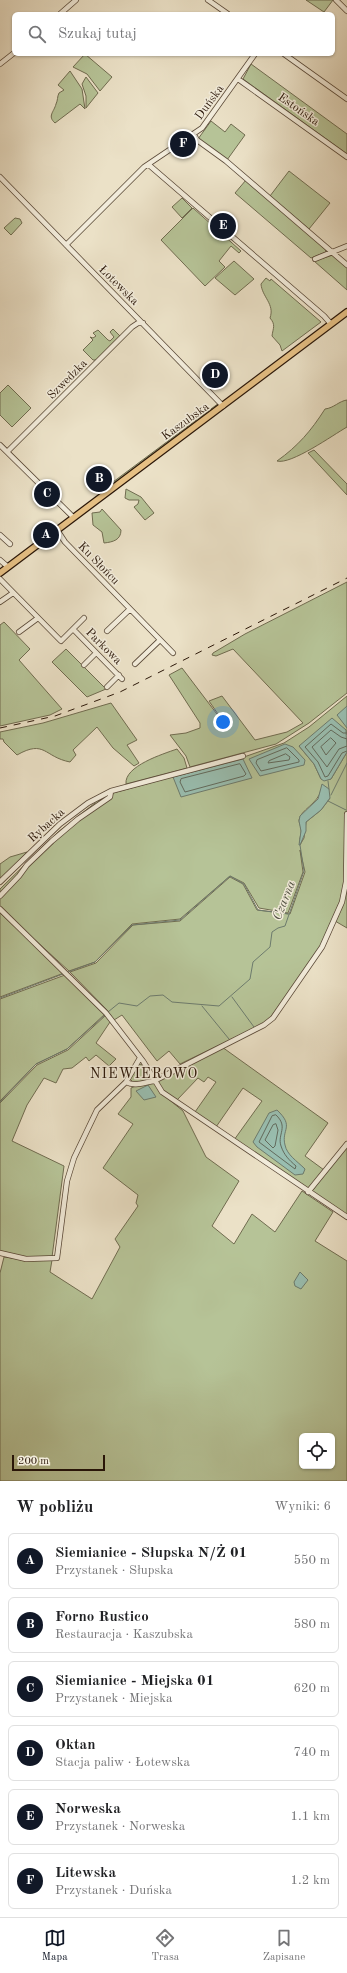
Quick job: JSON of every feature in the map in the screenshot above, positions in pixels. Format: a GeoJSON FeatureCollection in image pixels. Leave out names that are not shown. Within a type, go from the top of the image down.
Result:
{"type":"FeatureCollection","features":[{"type":"Feature","properties":{"kind":"main road","name":"Kaszubska"},"geometry":{"type":"LineString","coordinates":[[0,573],[347,312]]}},
{"type":"Feature","properties":{"kind":"street"},"geometry":{"type":"LineString","coordinates":[[62,12],[76,0]]}},
{"type":"Feature","properties":{"kind":"street"},"geometry":{"type":"LineString","coordinates":[[208,0],[225,12]]}},
{"type":"Feature","properties":{"kind":"street"},"geometry":{"type":"LineString","coordinates":[[336,0],[347,11]]}},
{"type":"Feature","properties":{"kind":"street"},"geometry":{"type":"LineString","coordinates":[[0,64],[12,55]]}},
{"type":"Feature","properties":{"kind":"street","name":"Duńska"},"geometry":{"type":"LineString","coordinates":[[66,245],[144,167],[194,135],[204,126],[254,56]]}},
{"type":"Feature","properties":{"kind":"street"},"geometry":{"type":"LineString","coordinates":[[287,56],[347,99]]}},
{"type":"Feature","properties":{"kind":"street","name":"Estońska"},"geometry":{"type":"LineString","coordinates":[[238,79],[347,156]]}},
{"type":"Feature","properties":{"kind":"street"},"geometry":{"type":"LineString","coordinates":[[194,135],[197,140],[226,161],[347,265]]}},
{"type":"Feature","properties":{"kind":"street"},"geometry":{"type":"LineString","coordinates":[[149,165],[324,316],[331,324]]}},
{"type":"Feature","properties":{"kind":"street","name":"Łotewska"},"geometry":{"type":"LineString","coordinates":[[0,177],[223,406]]}},
{"type":"Feature","properties":{"kind":"street"},"geometry":{"type":"LineString","coordinates":[[315,259],[347,246]]}},
{"type":"Feature","properties":{"kind":"street","name":"Szwedzka"},"geometry":{"type":"LineString","coordinates":[[7,452],[132,327],[138,323],[142,323]]}},
{"type":"Feature","properties":{"kind":"street"},"geometry":{"type":"LineString","coordinates":[[0,445],[74,518]]}},
{"type":"Feature","properties":{"kind":"street","name":"Ku Słońcu"},"geometry":{"type":"LineString","coordinates":[[57,530],[65,542],[173,653]]}},
{"type":"Feature","properties":{"kind":"street"},"geometry":{"type":"LineString","coordinates":[[0,534],[10,544]]}},
{"type":"Feature","properties":{"kind":"street"},"geometry":{"type":"LineString","coordinates":[[0,560],[8,567]]}},
{"type":"Feature","properties":{"kind":"street","name":"Parkowa"},"geometry":{"type":"LineString","coordinates":[[0,579],[61,641],[73,629],[120,677],[107,687]]}},
{"type":"Feature","properties":{"kind":"street"},"geometry":{"type":"LineString","coordinates":[[0,602],[13,593]]}},
{"type":"Feature","properties":{"kind":"street"},"geometry":{"type":"LineString","coordinates":[[107,631],[130,609]]}},
{"type":"Feature","properties":{"kind":"street"},"geometry":{"type":"LineString","coordinates":[[19,632],[38,618]]}},
{"type":"Feature","properties":{"kind":"street"},"geometry":{"type":"LineString","coordinates":[[73,629],[84,618]]}},
{"type":"Feature","properties":{"kind":"street"},"geometry":{"type":"LineString","coordinates":[[135,664],[160,640]]}},
{"type":"Feature","properties":{"kind":"street"},"geometry":{"type":"LineString","coordinates":[[84,665],[96,653]]}},
{"type":"Feature","properties":{"kind":"street","name":"Rybacka"},"geometry":{"type":"LineString","coordinates":[[0,882],[60,824],[88,803],[111,791],[243,756]]}},
{"type":"Feature","properties":{"kind":"street"},"geometry":{"type":"LineString","coordinates":[[0,896],[52,841],[78,819],[110,797],[111,791]]}},
{"type":"Feature","properties":{"kind":"street"},"geometry":{"type":"LineString","coordinates":[[126,1082],[130,1084],[137,1084],[154,1081],[184,1064],[264,1025],[273,1018],[322,948],[342,902],[346,882],[347,814]]}},
{"type":"Feature","properties":{"kind":"street"},"geometry":{"type":"LineString","coordinates":[[0,909],[106,1013],[140,1058],[162,1092],[347,1217]]}},
{"type":"Feature","properties":{"kind":"street"},"geometry":{"type":"LineString","coordinates":[[0,1253],[26,1259],[57,1258],[67,1181],[74,1158],[97,1110],[126,1082],[140,1058]]}},
{"type":"Feature","properties":{"kind":"street"},"geometry":{"type":"LineString","coordinates":[[308,1192],[347,1144]]}},
{"type":"Feature","properties":{"kind":"shaded area"},"geometry":{"type":"Polygon","coordinates":[[[306,0],[333,0],[324,12],[306,0]]]}},
{"type":"Feature","properties":{"kind":"shaded area"},"geometry":{"type":"Polygon","coordinates":[[[83,56],[87,56],[112,77],[100,91],[87,74],[73,67],[83,56]]]}},
{"type":"Feature","properties":{"kind":"shaded area"},"geometry":{"type":"Polygon","coordinates":[[[251,64],[347,134],[347,154],[243,79],[251,64]]]}},
{"type":"Feature","properties":{"kind":"shaded area"},"geometry":{"type":"Polygon","coordinates":[[[70,71],[82,89],[85,109],[80,104],[55,123],[51,116],[57,103],[59,93],[64,90],[58,85],[70,71]]]}},
{"type":"Feature","properties":{"kind":"shaded area"},"geometry":{"type":"Polygon","coordinates":[[[86,77],[98,93],[86,108],[86,96],[82,84],[86,77]]]}},
{"type":"Feature","properties":{"kind":"shaded area"},"geometry":{"type":"Polygon","coordinates":[[[211,121],[225,132],[231,124],[245,135],[227,160],[198,139],[211,121]]]}},
{"type":"Feature","properties":{"kind":"shaded area"},"geometry":{"type":"Polygon","coordinates":[[[289,171],[330,203],[309,229],[270,196],[289,171]]]}},
{"type":"Feature","properties":{"kind":"shaded area"},"geometry":{"type":"Polygon","coordinates":[[[246,180],[325,249],[326,252],[311,258],[235,193],[246,180]]]}},
{"type":"Feature","properties":{"kind":"shaded area"},"geometry":{"type":"Polygon","coordinates":[[[182,198],[192,208],[182,218],[172,207],[182,198]]]}},
{"type":"Feature","properties":{"kind":"shaded area"},"geometry":{"type":"Polygon","coordinates":[[[193,208],[241,251],[239,253],[231,246],[219,261],[225,267],[205,286],[161,240],[193,208]]]}},
{"type":"Feature","properties":{"kind":"shaded area"},"geometry":{"type":"Polygon","coordinates":[[[15,218],[20,219],[22,223],[11,235],[4,228],[15,218]]]}},
{"type":"Feature","properties":{"kind":"shaded area"},"geometry":{"type":"Polygon","coordinates":[[[333,255],[347,267],[347,290],[314,261],[333,255]]]}},
{"type":"Feature","properties":{"kind":"shaded area"},"geometry":{"type":"Polygon","coordinates":[[[234,261],[254,279],[235,295],[215,278],[234,261]]]}},
{"type":"Feature","properties":{"kind":"shaded area"},"geometry":{"type":"Polygon","coordinates":[[[266,278],[270,281],[271,279],[321,322],[282,351],[280,345],[272,336],[274,327],[270,318],[271,309],[261,284],[266,278]]]}},
{"type":"Feature","properties":{"kind":"shaded area"},"geometry":{"type":"Polygon","coordinates":[[[113,329],[120,336],[96,360],[93,360],[83,350],[93,340],[90,337],[93,338],[96,336],[93,333],[98,330],[110,341],[114,337],[110,332],[113,329]]]}},
{"type":"Feature","properties":{"kind":"shaded area"},"geometry":{"type":"Polygon","coordinates":[[[8,385],[31,408],[12,427],[0,415],[0,393],[8,385]]]}},
{"type":"Feature","properties":{"kind":"shaded area"},"geometry":{"type":"Polygon","coordinates":[[[347,400],[347,427],[302,454],[283,461],[277,461],[304,438],[325,409],[347,400]]]}},
{"type":"Feature","properties":{"kind":"shaded area"},"geometry":{"type":"Polygon","coordinates":[[[219,403],[219,405],[114,484],[113,482],[219,403]]]}},
{"type":"Feature","properties":{"kind":"shaded area"},"geometry":{"type":"Polygon","coordinates":[[[314,450],[347,484],[347,495],[308,453],[314,450]]]}},
{"type":"Feature","properties":{"kind":"shaded area"},"geometry":{"type":"Polygon","coordinates":[[[126,489],[141,497],[154,513],[145,520],[134,507],[138,504],[139,500],[129,500],[125,498],[126,489]]]}},
{"type":"Feature","properties":{"kind":"shaded area"},"geometry":{"type":"Polygon","coordinates":[[[102,509],[121,530],[120,536],[116,540],[104,543],[102,532],[93,525],[92,513],[100,512],[102,509]]]}},
{"type":"Feature","properties":{"kind":"shaded area"},"geometry":{"type":"Polygon","coordinates":[[[347,582],[347,693],[309,723],[276,744],[190,767],[186,756],[170,735],[186,733],[200,728],[200,723],[169,675],[182,668],[229,730],[209,701],[222,696],[255,740],[287,732],[303,723],[233,649],[216,656],[212,655],[245,634],[347,582]]]}},
{"type":"Feature","properties":{"kind":"shaded area"},"geometry":{"type":"Polygon","coordinates":[[[4,622],[30,649],[19,660],[62,709],[50,715],[0,726],[0,625],[4,622]]]}},
{"type":"Feature","properties":{"kind":"shaded area"},"geometry":{"type":"Polygon","coordinates":[[[66,649],[106,689],[87,697],[52,662],[66,649]]]}},
{"type":"Feature","properties":{"kind":"shaded area"},"geometry":{"type":"Polygon","coordinates":[[[347,696],[347,735],[346,730],[299,746],[314,764],[321,779],[331,779],[347,752],[347,831],[344,892],[320,949],[270,1018],[262,1024],[180,1064],[169,1051],[157,1061],[122,1015],[114,1020],[106,1009],[70,972],[96,963],[133,925],[180,921],[230,877],[243,884],[257,910],[290,914],[305,872],[300,850],[303,872],[288,913],[259,908],[244,883],[230,876],[180,919],[132,924],[95,962],[69,971],[0,908],[0,898],[26,868],[62,833],[112,797],[113,793],[244,757],[284,743],[309,727],[347,696]],[[321,790],[316,799],[300,816],[300,845],[304,838],[306,822],[321,810],[330,798],[321,790]]]}},
{"type":"Feature","properties":{"kind":"shaded area"},"geometry":{"type":"Polygon","coordinates":[[[111,703],[137,740],[127,745],[139,763],[134,766],[113,748],[97,727],[73,750],[76,755],[70,762],[61,760],[39,749],[33,749],[17,755],[4,742],[3,739],[0,739],[0,732],[43,723],[111,703]]]}},
{"type":"Feature","properties":{"kind":"shaded area"},"geometry":{"type":"Polygon","coordinates":[[[177,749],[184,758],[187,768],[126,784],[127,778],[131,772],[138,766],[177,749]]]}},
{"type":"Feature","properties":{"kind":"shaded area"},"geometry":{"type":"Polygon","coordinates":[[[109,794],[109,796],[73,822],[0,895],[0,889],[58,832],[95,803],[94,801],[109,794]]]}},
{"type":"Feature","properties":{"kind":"shaded area"},"geometry":{"type":"Polygon","coordinates":[[[27,852],[0,880],[0,864],[10,857],[27,852]]]}},
{"type":"Feature","properties":{"kind":"shaded area"},"geometry":{"type":"Polygon","coordinates":[[[347,891],[347,928],[335,921],[347,891]]]}},
{"type":"Feature","properties":{"kind":"shaded area"},"geometry":{"type":"Polygon","coordinates":[[[0,913],[64,973],[0,997],[0,913]]]}},
{"type":"Feature","properties":{"kind":"shaded area"},"geometry":{"type":"Polygon","coordinates":[[[65,975],[105,1014],[67,1049],[36,1064],[0,1101],[0,999],[65,975]]]}},
{"type":"Feature","properties":{"kind":"shaded area"},"geometry":{"type":"Polygon","coordinates":[[[106,1015],[110,1022],[96,1043],[116,1059],[109,1066],[96,1055],[89,1061],[86,1057],[72,1068],[63,1069],[56,1083],[44,1078],[27,1105],[12,1141],[64,1166],[52,1257],[26,1258],[0,1252],[0,1103],[37,1065],[68,1050],[106,1015]]]}},
{"type":"Feature","properties":{"kind":"shaded area"},"geometry":{"type":"Polygon","coordinates":[[[222,1047],[328,1123],[305,1156],[324,1170],[310,1188],[307,1189],[234,1140],[262,1101],[243,1088],[216,1127],[195,1112],[216,1082],[208,1077],[204,1082],[198,1078],[177,1100],[163,1091],[156,1081],[222,1047]]]}},
{"type":"Feature","properties":{"kind":"shaded area"},"geometry":{"type":"Polygon","coordinates":[[[141,1064],[147,1074],[146,1080],[134,1083],[130,1079],[137,1066],[141,1064]]]}},
{"type":"Feature","properties":{"kind":"shaded area"},"geometry":{"type":"Polygon","coordinates":[[[154,1083],[161,1093],[183,1111],[206,1157],[239,1181],[212,1226],[234,1244],[252,1214],[275,1232],[302,1191],[333,1212],[315,1241],[347,1261],[347,1481],[0,1481],[0,1273],[4,1257],[26,1260],[52,1260],[50,1272],[92,1299],[120,1247],[115,1239],[138,1206],[136,1203],[138,1195],[103,1168],[133,1124],[118,1114],[131,1097],[131,1088],[141,1084],[154,1083]]]}},
{"type":"Feature","properties":{"kind":"shaded area"},"geometry":{"type":"Polygon","coordinates":[[[347,1147],[347,1215],[311,1192],[347,1147]]]}},
{"type":"Feature","properties":{"kind":"water"},"geometry":{"type":"Polygon","coordinates":[[[347,706],[347,728],[337,715],[347,706]]]}},
{"type":"Feature","properties":{"kind":"water"},"geometry":{"type":"Polygon","coordinates":[[[332,718],[346,730],[347,752],[331,779],[324,781],[321,779],[314,764],[299,746],[332,718]]]}},
{"type":"Feature","properties":{"kind":"water"},"geometry":{"type":"Polygon","coordinates":[[[285,744],[293,747],[305,760],[304,765],[260,776],[249,759],[285,744]]]}},
{"type":"Feature","properties":{"kind":"water"},"geometry":{"type":"Polygon","coordinates":[[[243,759],[252,778],[181,797],[173,777],[243,759]]]}},
{"type":"Feature","properties":{"kind":"water"},"geometry":{"type":"Polygon","coordinates":[[[322,784],[329,789],[330,798],[321,810],[306,822],[306,831],[299,845],[301,831],[299,821],[300,816],[318,799],[322,784]]]}},
{"type":"Feature","properties":{"kind":"water"},"geometry":{"type":"Polygon","coordinates":[[[148,1085],[156,1097],[144,1100],[136,1091],[148,1085]]]}},
{"type":"Feature","properties":{"kind":"water"},"geometry":{"type":"Polygon","coordinates":[[[277,1110],[285,1120],[286,1124],[284,1140],[286,1149],[305,1169],[303,1174],[295,1175],[257,1147],[253,1142],[269,1113],[277,1110]]]}},
{"type":"Feature","properties":{"kind":"water"},"geometry":{"type":"Polygon","coordinates":[[[300,1272],[308,1280],[301,1289],[295,1286],[294,1282],[300,1272]]]}},
{"type":"Feature","properties":{"kind":"waterway","name":"Czarna"},"geometry":{"type":"LineString","coordinates":[[331,795],[347,763]]}},
{"type":"Feature","properties":{"kind":"waterway"},"geometry":{"type":"LineString","coordinates":[[328,781],[329,789]]}},
{"type":"Feature","properties":{"kind":"waterway","name":"Czarna"},"geometry":{"type":"LineString","coordinates":[[328,801],[346,810]]}},
{"type":"Feature","properties":{"kind":"waterway","name":"Czarna"},"geometry":{"type":"LineString","coordinates":[[108,1012],[119,1003],[137,1006],[150,996],[163,995],[172,1002],[219,1006],[250,979],[253,962],[270,947],[272,932],[285,926],[304,871],[300,845]]}},
{"type":"Feature","properties":{"kind":"waterway"},"geometry":{"type":"LineString","coordinates":[[68,972],[95,962],[132,925],[180,920],[230,876],[244,884],[258,910],[288,914]]}},
{"type":"Feature","properties":{"kind":"waterway"},"geometry":{"type":"LineString","coordinates":[[0,998],[63,974]]}},
{"type":"Feature","properties":{"kind":"waterway"},"geometry":{"type":"LineString","coordinates":[[232,997],[254,1027]]}},
{"type":"Feature","properties":{"kind":"waterway"},"geometry":{"type":"LineString","coordinates":[[202,1006],[229,1039]]}},
{"type":"Feature","properties":{"kind":"waterway","name":"Czarna"},"geometry":{"type":"LineString","coordinates":[[0,1102],[36,1064],[67,1049],[105,1015]]}},
{"type":"Feature","properties":{"kind":"railway"},"geometry":{"type":"LineString","coordinates":[[0,728],[55,716],[120,692],[347,578]]}},
{"type":"Feature","properties":{"kind":"place","name":"Litewska"},"geometry":{"type":"Point","coordinates":[183,144]}},
{"type":"Feature","properties":{"kind":"place","name":"Norweska"},"geometry":{"type":"Point","coordinates":[223,226]}},
{"type":"Feature","properties":{"kind":"place","name":"Oktan"},"geometry":{"type":"Point","coordinates":[215,375]}},
{"type":"Feature","properties":{"kind":"place","name":"Forno Rustico"},"geometry":{"type":"Point","coordinates":[99,479]}},
{"type":"Feature","properties":{"kind":"place","name":"Siemianice - Miejska 01"},"geometry":{"type":"Point","coordinates":[47,494]}},
{"type":"Feature","properties":{"kind":"place","name":"Siemianice - Słupska N/Ż 01"},"geometry":{"type":"Point","coordinates":[46,535]}},
{"type":"Feature","properties":{"kind":"district","name":"NIEWIEROWO"},"geometry":{"type":"Point","coordinates":[144,1073]}}]}
